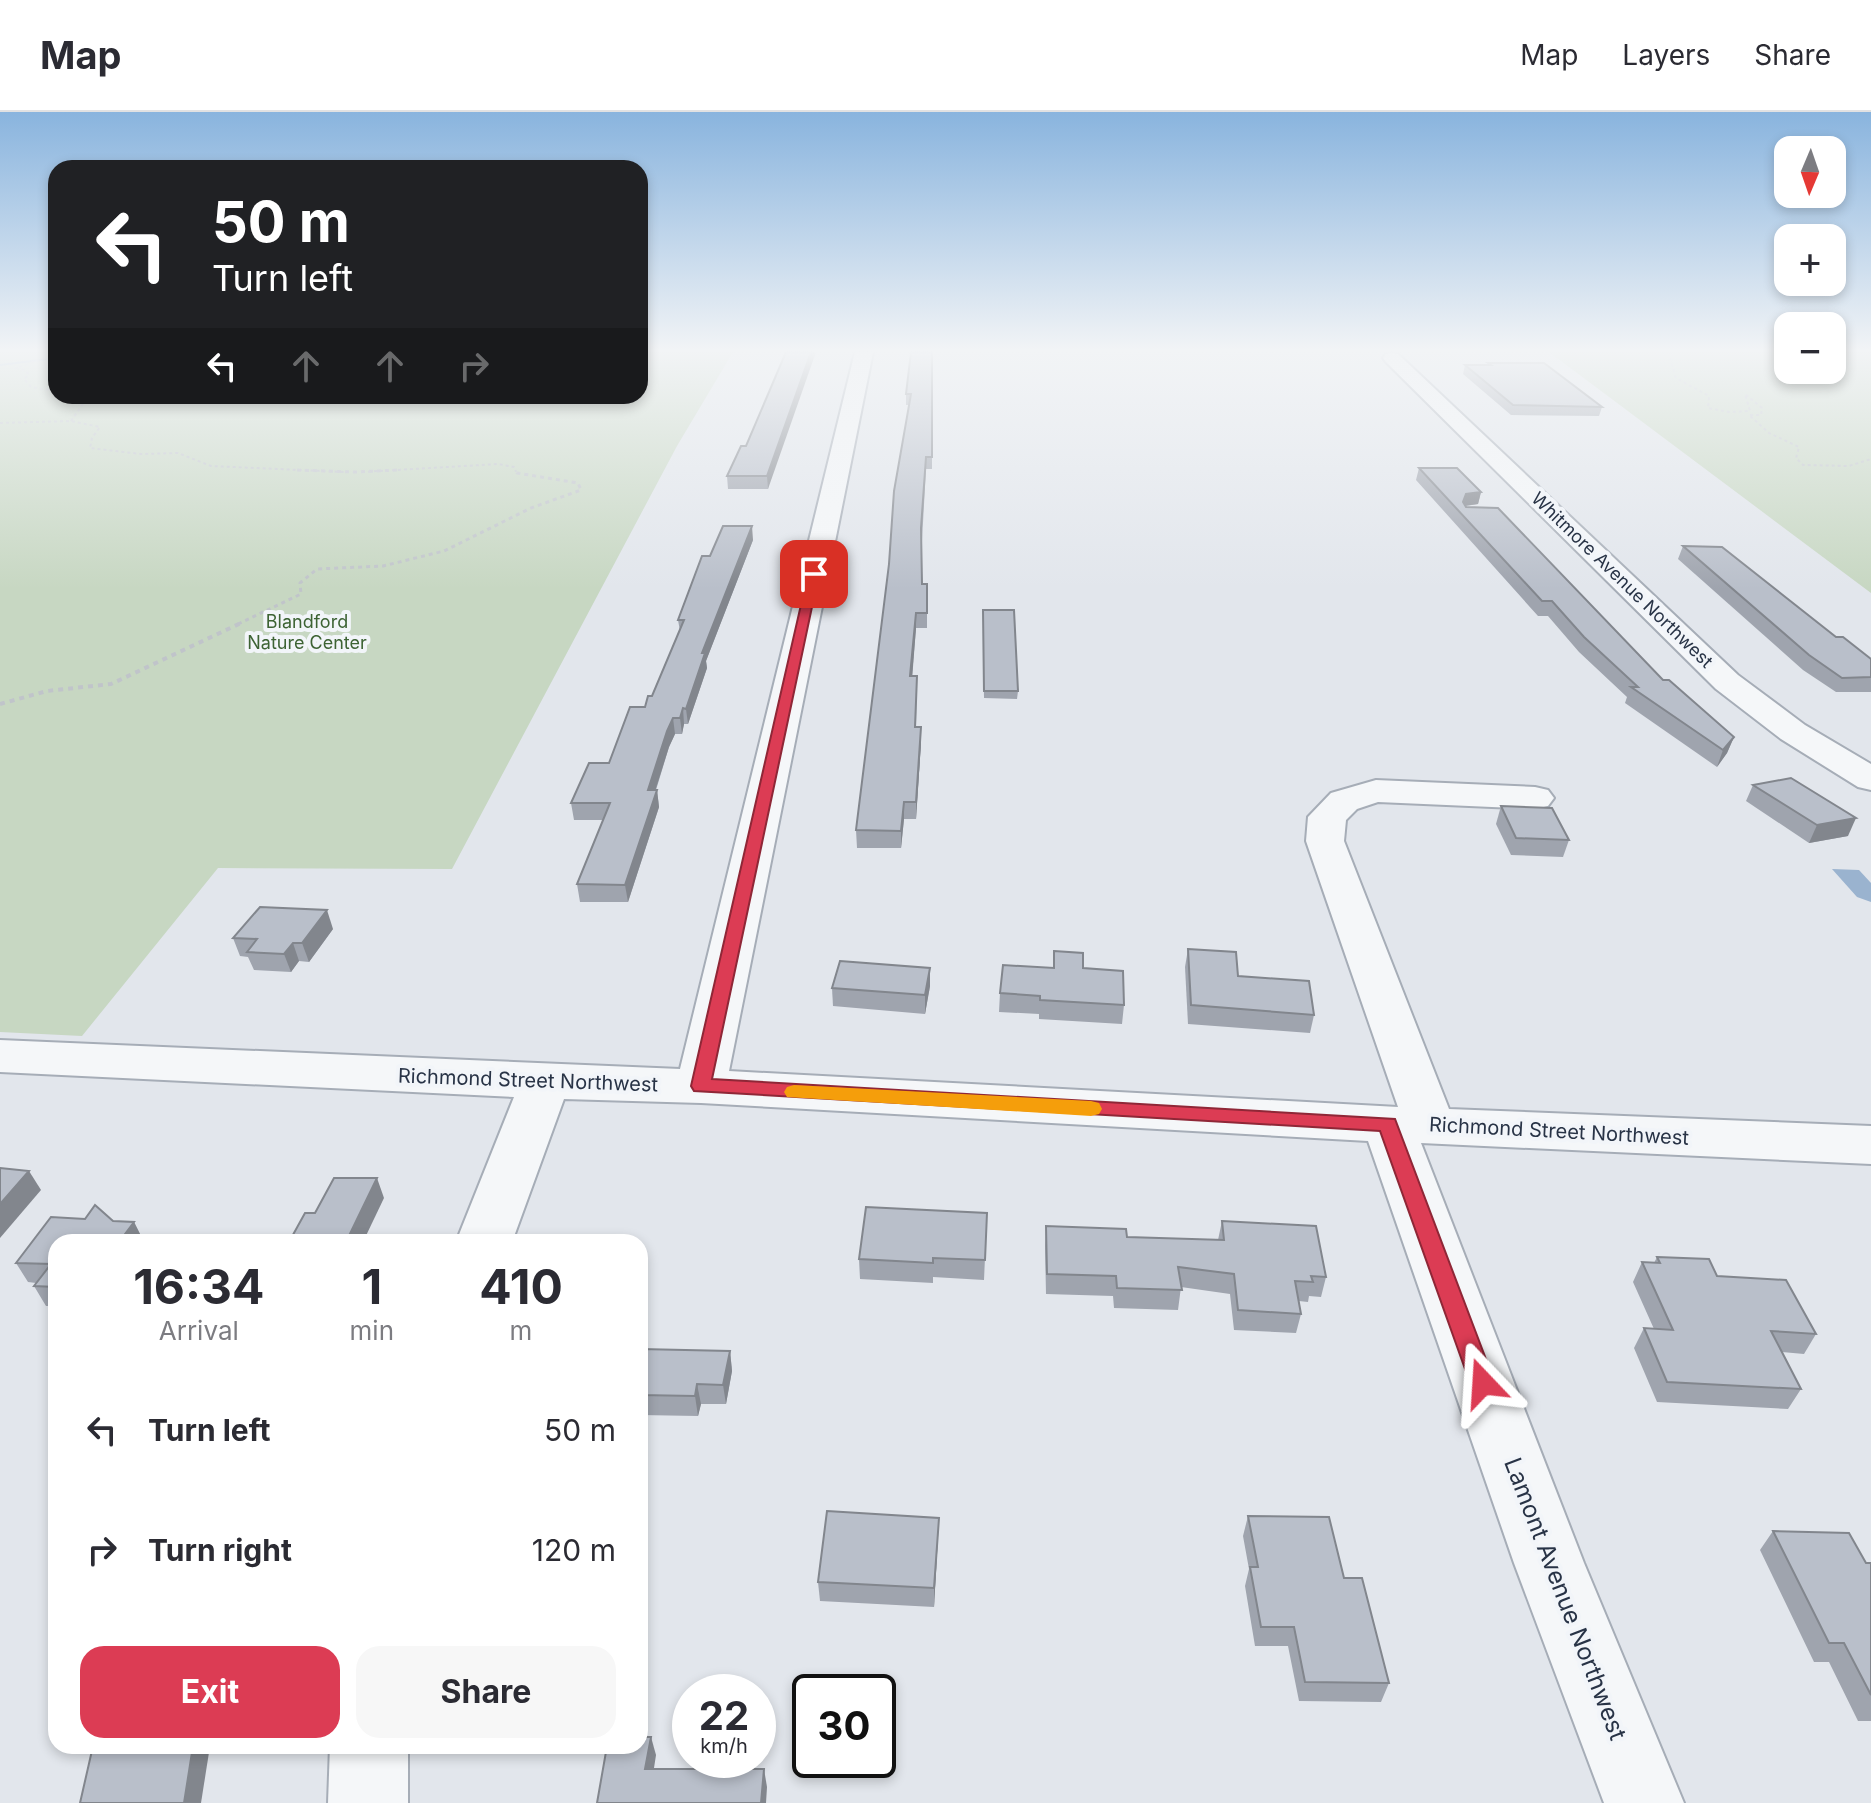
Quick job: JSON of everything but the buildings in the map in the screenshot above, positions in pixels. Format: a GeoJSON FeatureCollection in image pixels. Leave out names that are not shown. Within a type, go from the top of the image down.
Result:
{"type":"FeatureCollection","features":[{"type":"Feature","properties":{"kind":"street"},"geometry":{"type":"LineString","coordinates":[[701,1086],[846,431]]}},
{"type":"Feature","properties":{"kind":"street","name":"Whitmore Avenue Northwest"},"geometry":{"type":"LineString","coordinates":[[1467,431],[1751,702],[1813,745],[1871,779]]}},
{"type":"Feature","properties":{"kind":"street"},"geometry":{"type":"LineString","coordinates":[[1520,512],[1550,511]]}},
{"type":"Feature","properties":{"kind":"street","name":"Lamont Avenue Northwest"},"geometry":{"type":"LineString","coordinates":[[1535,798],[1376,791],[1344,801],[1327,817],[1325,841],[1409,1125],[1549,1563],[1644,1803]]}},
{"type":"Feature","properties":{"kind":"street","name":"Richmond Street Northwest"},"geometry":{"type":"LineString","coordinates":[[0,1056],[545,1082],[701,1086],[1409,1125],[1871,1145]]}},
{"type":"Feature","properties":{"kind":"street"},"geometry":{"type":"LineString","coordinates":[[487,1234],[545,1082]]}},
{"type":"Feature","properties":{"kind":"street"},"geometry":{"type":"LineString","coordinates":[[368,1803],[369,1754]]}},
{"type":"Feature","properties":{"kind":"path"},"geometry":{"type":"LineString","coordinates":[[0,704],[47,691],[111,684],[301,594],[300,583],[317,569],[383,566],[444,551],[531,508],[581,490],[578,483],[528,478],[517,473],[514,467],[498,464],[355,472],[211,466],[178,453],[141,454],[90,448],[97,431]]}},
{"type":"Feature","properties":{"kind":"path"},"geometry":{"type":"LineString","coordinates":[[1767,431],[1799,447],[1796,458],[1803,465],[1849,466],[1871,459]]}},
{"type":"Feature","properties":{"kind":"green space","name":"Blandford Nature Center"},"geometry":{"type":"Polygon","coordinates":[[[0,431],[686,431],[452,869],[218,868],[82,1036],[0,1032],[0,431]]]}},
{"type":"Feature","properties":{"kind":"green space"},"geometry":{"type":"Polygon","coordinates":[[[1654,431],[1871,431],[1871,593],[1654,431]]]}},
{"type":"Feature","properties":{"kind":"water"},"geometry":{"type":"Polygon","coordinates":[[[1832,869],[1859,870],[1871,883],[1871,902],[1857,897],[1832,869]]]}},
{"type":"Feature","properties":{"kind":"slow traffic"},"geometry":{"type":"LineString","coordinates":[[794,1092],[1091,1109]]}},
{"type":"Feature","properties":{"kind":"route"},"geometry":{"type":"LineString","coordinates":[[814,574],[701,1086],[1388,1124],[1483,1383]]}}]}
